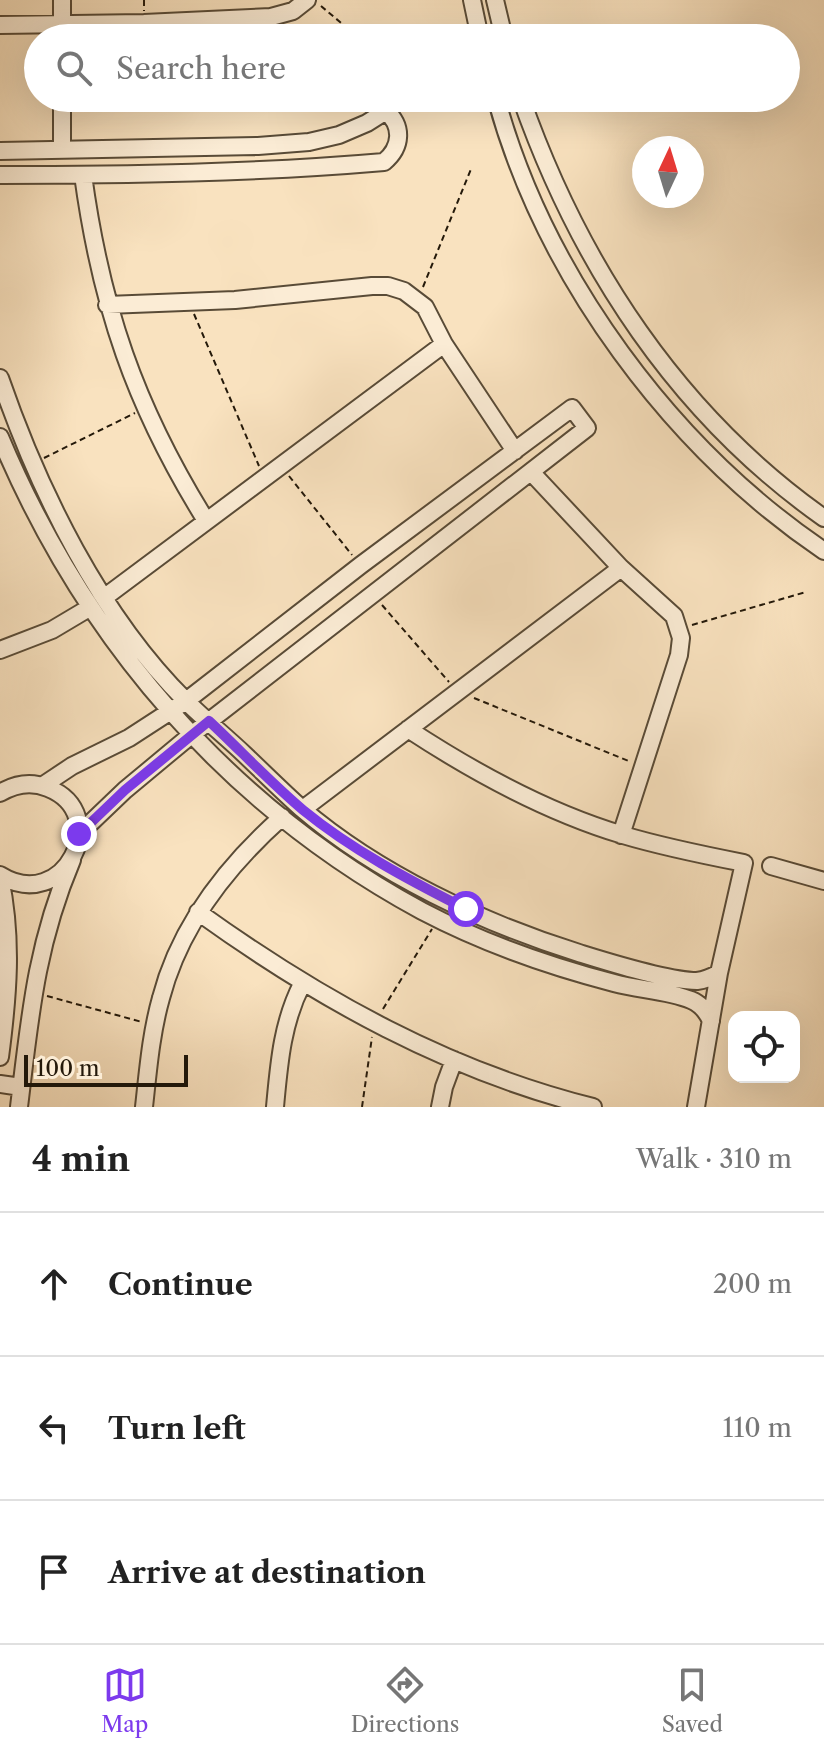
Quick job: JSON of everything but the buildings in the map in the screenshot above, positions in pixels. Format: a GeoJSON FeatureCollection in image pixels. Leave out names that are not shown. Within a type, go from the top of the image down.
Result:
{"type":"FeatureCollection","features":[{"type":"Feature","properties":{"kind":"street"},"geometry":{"type":"LineString","coordinates":[[62,0],[62,24]]}},
{"type":"Feature","properties":{"kind":"street"},"geometry":{"type":"LineString","coordinates":[[166,24],[271,17],[293,11],[307,0]]}},
{"type":"Feature","properties":{"kind":"street"},"geometry":{"type":"LineString","coordinates":[[472,0],[477,24]]}},
{"type":"Feature","properties":{"kind":"street"},"geometry":{"type":"LineString","coordinates":[[495,0],[501,24]]}},
{"type":"Feature","properties":{"kind":"street"},"geometry":{"type":"LineString","coordinates":[[0,25],[24,27]]}},
{"type":"Feature","properties":{"kind":"street"},"geometry":{"type":"LineString","coordinates":[[62,112],[62,150]]}},
{"type":"Feature","properties":{"kind":"street"},"geometry":{"type":"LineString","coordinates":[[0,151],[258,146],[309,142],[339,135],[384,112]]}},
{"type":"Feature","properties":{"kind":"street"},"geometry":{"type":"LineString","coordinates":[[0,175],[253,172],[384,162],[399,141],[397,124],[387,112]]}},
{"type":"Feature","properties":{"kind":"street"},"geometry":{"type":"LineString","coordinates":[[501,112],[539,216],[612,342],[654,397],[706,451],[783,521],[824,551]]}},
{"type":"Feature","properties":{"kind":"street"},"geometry":{"type":"LineString","coordinates":[[527,112],[564,206],[582,242],[635,328],[681,388],[762,470],[824,518]]}},
{"type":"Feature","properties":{"kind":"street"},"geometry":{"type":"LineString","coordinates":[[83,175],[92,242],[107,305],[144,408],[205,519]]}},
{"type":"Feature","properties":{"kind":"street"},"geometry":{"type":"LineString","coordinates":[[107,305],[281,297],[372,286],[396,288],[418,299],[515,451]]}},
{"type":"Feature","properties":{"kind":"street"},"geometry":{"type":"LineString","coordinates":[[105,597],[205,519],[444,344]]}},
{"type":"Feature","properties":{"kind":"street"},"geometry":{"type":"LineString","coordinates":[[0,378],[32,463],[66,532],[105,597],[186,701],[303,809],[403,878],[534,939],[601,960],[694,981],[719,973]]}},
{"type":"Feature","properties":{"kind":"street"},"geometry":{"type":"LineString","coordinates":[[42,786],[72,766],[129,738],[186,701],[361,565],[572,408],[587,428],[190,736],[125,790],[79,834]]}},
{"type":"Feature","properties":{"kind":"street"},"geometry":{"type":"LineString","coordinates":[[0,437],[38,521],[89,608],[123,655],[190,736],[282,817],[357,872],[438,919],[495,945],[556,967],[697,1002],[711,1021]]}},
{"type":"Feature","properties":{"kind":"street"},"geometry":{"type":"LineString","coordinates":[[532,473],[621,568],[669,611],[680,629],[679,655],[621,835]]}},
{"type":"Feature","properties":{"kind":"street"},"geometry":{"type":"LineString","coordinates":[[303,809],[621,568]]}},
{"type":"Feature","properties":{"kind":"street"},"geometry":{"type":"LineString","coordinates":[[0,650],[52,630],[89,608]]}},
{"type":"Feature","properties":{"kind":"street"},"geometry":{"type":"LineString","coordinates":[[408,729],[457,761],[563,813],[621,835],[680,851],[744,863],[719,973],[696,1107]]}},
{"type":"Feature","properties":{"kind":"street"},"geometry":{"type":"LineString","coordinates":[[0,793],[24,784],[42,786],[59,794],[72,807],[79,834],[47,925],[32,992],[19,1107]]}},
{"type":"Feature","properties":{"kind":"street"},"geometry":{"type":"LineString","coordinates":[[144,1107],[154,1025],[171,967],[198,912],[235,863],[282,817]]}},
{"type":"Feature","properties":{"kind":"street"},"geometry":{"type":"LineString","coordinates":[[0,1057],[10,964],[0,876],[25,884],[43,882],[60,874],[72,860]]}},
{"type":"Feature","properties":{"kind":"street"},"geometry":{"type":"LineString","coordinates":[[771,866],[824,881]]}},
{"type":"Feature","properties":{"kind":"street"},"geometry":{"type":"LineString","coordinates":[[198,912],[302,984],[374,1023],[491,1076],[571,1104],[593,1107]]}},
{"type":"Feature","properties":{"kind":"street"},"geometry":{"type":"LineString","coordinates":[[660,992],[663,975]]}},
{"type":"Feature","properties":{"kind":"street"},"geometry":{"type":"LineString","coordinates":[[275,1107],[284,1031],[302,984]]}},
{"type":"Feature","properties":{"kind":"street"},"geometry":{"type":"LineString","coordinates":[[440,1107],[454,1060]]}},
{"type":"Feature","properties":{"kind":"street"},"geometry":{"type":"LineString","coordinates":[[0,1084],[21,1087]]}},
{"type":"Feature","properties":{"kind":"path"},"geometry":{"type":"LineString","coordinates":[[314,0],[342,24]]}},
{"type":"Feature","properties":{"kind":"path"},"geometry":{"type":"LineString","coordinates":[[418,299],[471,169]]}},
{"type":"Feature","properties":{"kind":"path"},"geometry":{"type":"LineString","coordinates":[[189,303],[264,478]]}},
{"type":"Feature","properties":{"kind":"path"},"geometry":{"type":"LineString","coordinates":[[32,463],[144,408]]}},
{"type":"Feature","properties":{"kind":"path"},"geometry":{"type":"LineString","coordinates":[[281,466],[361,565]]}},
{"type":"Feature","properties":{"kind":"path"},"geometry":{"type":"LineString","coordinates":[[680,629],[806,592]]}},
{"type":"Feature","properties":{"kind":"path"},"geometry":{"type":"LineString","coordinates":[[373,595],[458,692],[643,767]]}},
{"type":"Feature","properties":{"kind":"path"},"geometry":{"type":"LineString","coordinates":[[362,1107],[374,1023],[438,919]]}},
{"type":"Feature","properties":{"kind":"path"},"geometry":{"type":"LineString","coordinates":[[32,992],[154,1025]]}},
{"type":"Feature","properties":{"kind":"route"},"geometry":{"type":"LineString","coordinates":[[79,834],[125,790],[209,721],[303,809],[341,837],[403,878],[466,909]]}}]}
